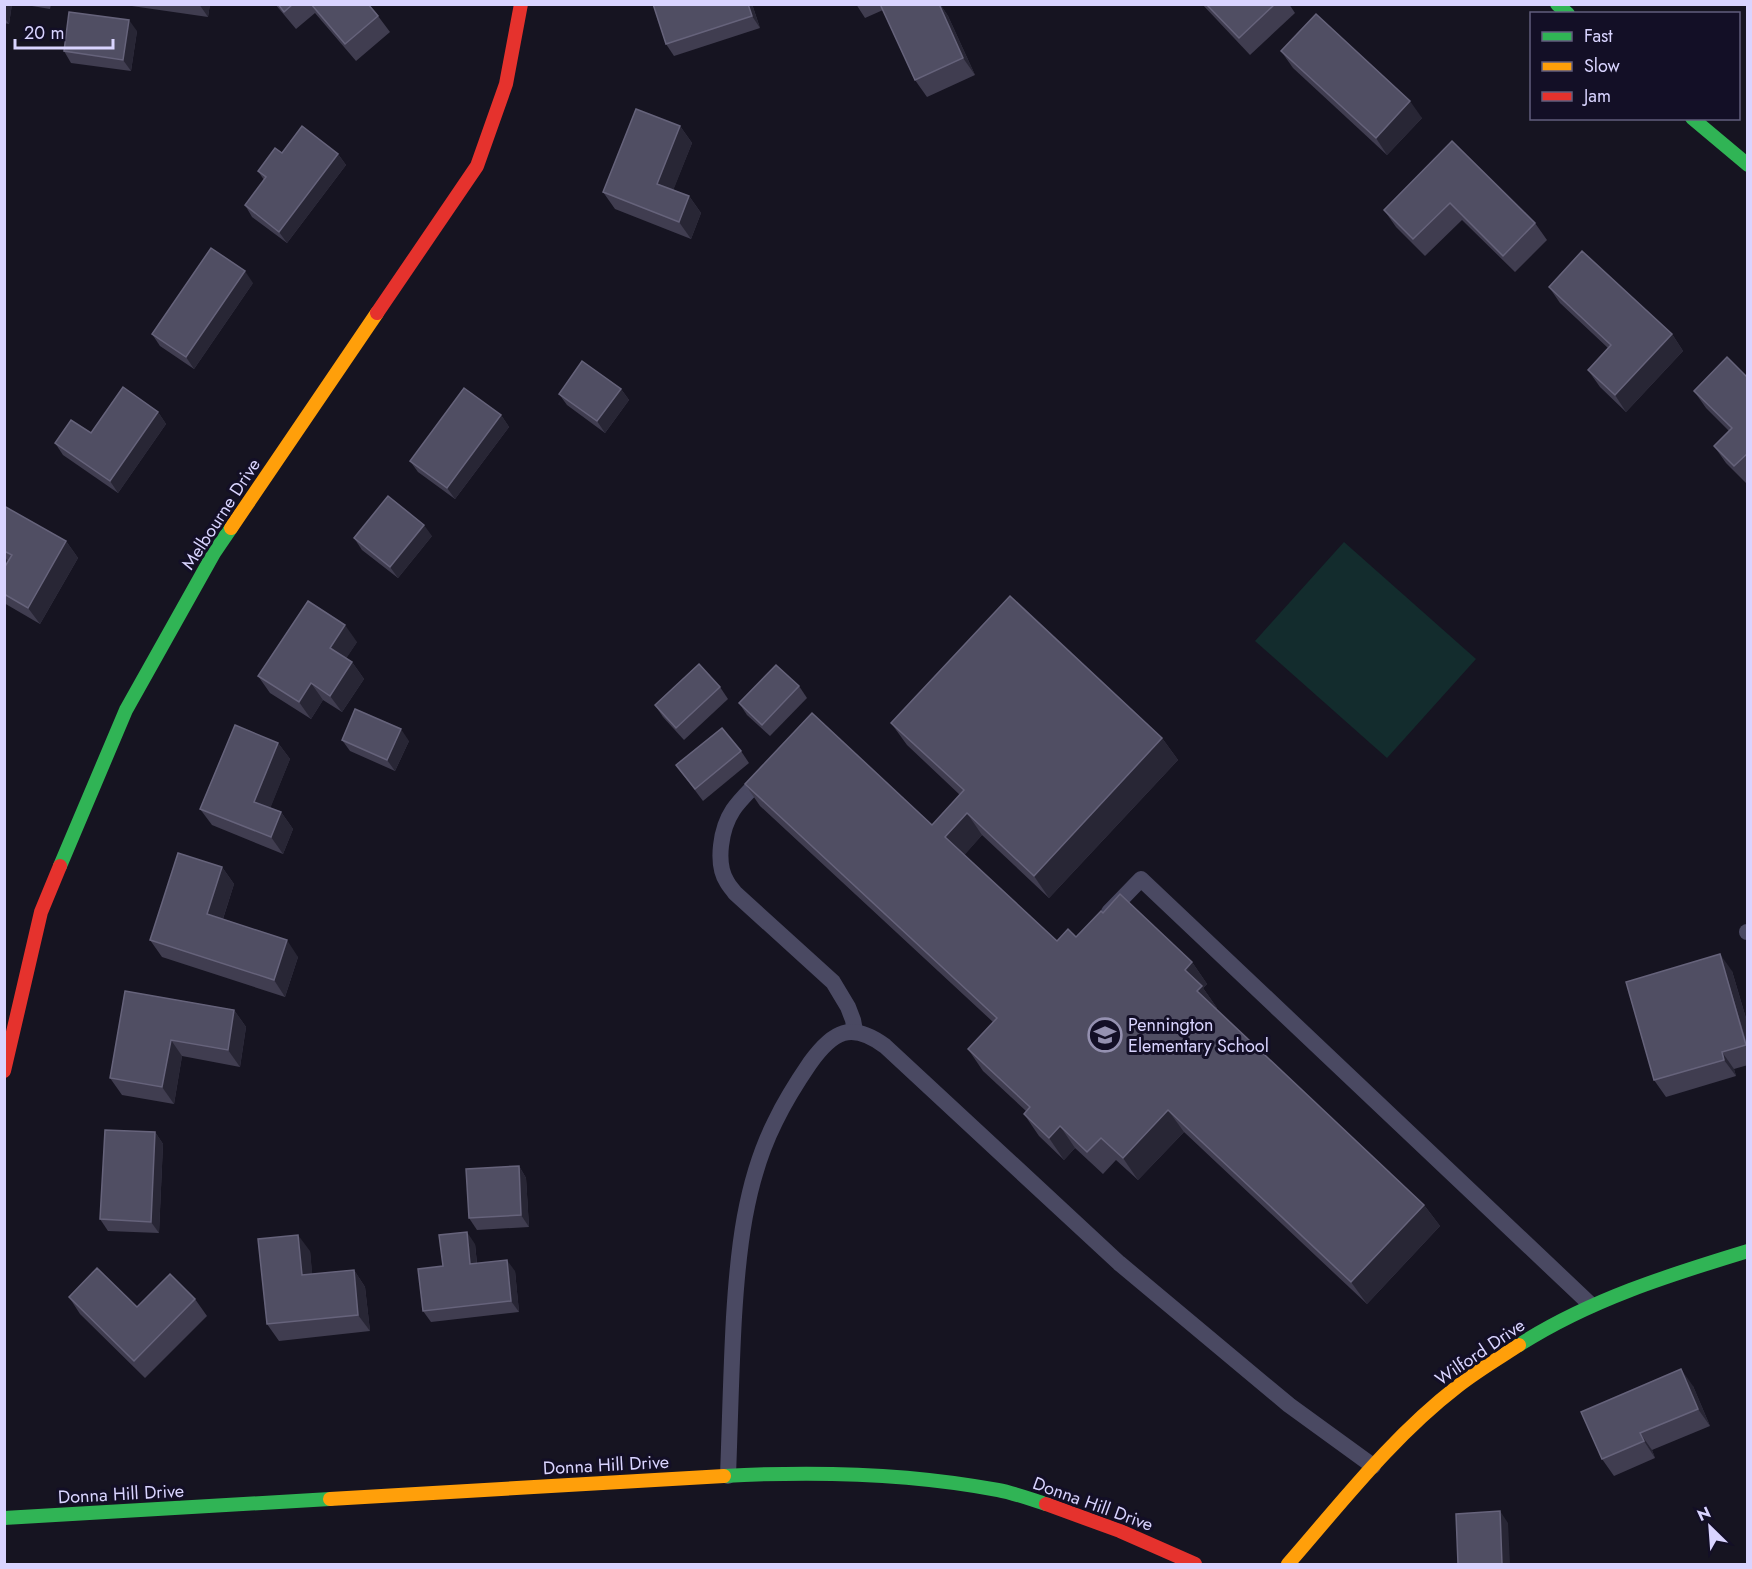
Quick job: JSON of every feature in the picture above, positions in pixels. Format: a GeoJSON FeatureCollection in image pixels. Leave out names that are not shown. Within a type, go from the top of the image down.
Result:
{"type":"FeatureCollection","features":[{"type":"Feature","properties":{"kind":"street","name":"Melbourne Drive"},"geometry":{"type":"LineString","coordinates":[[4,1071],[41,912],[126,710],[214,553],[477,166],[506,84],[521,4]]}},
{"type":"Feature","properties":{"kind":"street"},"geometry":{"type":"LineString","coordinates":[[1694,120],[1748,165]]}},
{"type":"Feature","properties":{"kind":"street","name":"Wilford Drive"},"geometry":{"type":"LineString","coordinates":[[1288,1564],[1373,1466],[1417,1420],[1459,1385],[1522,1342],[1591,1305],[1685,1270],[1748,1251]]}},
{"type":"Feature","properties":{"kind":"street","name":"Donna Hill Drive"},"geometry":{"type":"LineString","coordinates":[[4,1518],[728,1476],[852,1475],[916,1478],[999,1490],[1068,1511],[1195,1564]]}},
{"type":"Feature","properties":{"kind":"lane"},"geometry":{"type":"LineString","coordinates":[[775,763],[733,810],[726,824],[722,867],[726,882],[735,893],[833,982],[854,1020],[855,1031]]}},
{"type":"Feature","properties":{"kind":"lane"},"geometry":{"type":"LineString","coordinates":[[1100,922],[1141,879],[1591,1305]]}},
{"type":"Feature","properties":{"kind":"lane"},"geometry":{"type":"LineString","coordinates":[[728,1476],[731,1362],[740,1247],[746,1210],[758,1166],[774,1123],[797,1081],[812,1060],[837,1036],[855,1031],[870,1036],[885,1046],[1149,1289],[1289,1405],[1373,1466]]}},
{"type":"Feature","properties":{"kind":"green space"},"geometry":{"type":"Polygon","coordinates":[[[1344,542],[1476,659],[1387,758],[1255,641],[1344,542]]]}},
{"type":"Feature","properties":{"kind":"building"},"geometry":{"type":"Polygon","coordinates":[[[278,4],[293,4],[284,12],[278,4]]]}},
{"type":"Feature","properties":{"kind":"building"},"geometry":{"type":"Polygon","coordinates":[[[311,4],[368,4],[378,16],[345,44],[311,4]]]}},
{"type":"Feature","properties":{"kind":"building"},"geometry":{"type":"Polygon","coordinates":[[[653,4],[748,4],[752,16],[666,44],[653,4]]]}},
{"type":"Feature","properties":{"kind":"building"},"geometry":{"type":"Polygon","coordinates":[[[880,4],[939,4],[963,58],[915,80],[880,4]]]}},
{"type":"Feature","properties":{"kind":"building"},"geometry":{"type":"Polygon","coordinates":[[[1206,4],[1275,4],[1239,38],[1206,4]]]}},
{"type":"Feature","properties":{"kind":"building"},"geometry":{"type":"Polygon","coordinates":[[[69,12],[129,20],[123,60],[64,51],[69,12]]]}},
{"type":"Feature","properties":{"kind":"building"},"geometry":{"type":"Polygon","coordinates":[[[1316,14],[1410,101],[1376,138],[1281,51],[1316,14]]]}},
{"type":"Feature","properties":{"kind":"building"},"geometry":{"type":"Polygon","coordinates":[[[636,109],[680,126],[657,184],[689,196],[679,222],[603,192],[636,109]]]}},
{"type":"Feature","properties":{"kind":"building"},"geometry":{"type":"Polygon","coordinates":[[[302,126],[338,154],[279,232],[245,205],[266,177],[258,171],[275,148],[282,153],[302,126]]]}},
{"type":"Feature","properties":{"kind":"building"},"geometry":{"type":"Polygon","coordinates":[[[1452,141],[1535,223],[1503,256],[1450,203],[1413,239],[1384,210],[1452,141]]]}},
{"type":"Feature","properties":{"kind":"building"},"geometry":{"type":"Polygon","coordinates":[[[211,248],[245,271],[186,357],[152,334],[211,248]]]}},
{"type":"Feature","properties":{"kind":"building"},"geometry":{"type":"Polygon","coordinates":[[[1582,251],[1672,334],[1615,395],[1588,370],[1611,345],[1549,287],[1582,251]]]}},
{"type":"Feature","properties":{"kind":"building"},"geometry":{"type":"Polygon","coordinates":[[[1727,357],[1748,378],[1748,453],[1734,466],[1714,446],[1732,428],[1694,391],[1727,357]]]}},
{"type":"Feature","properties":{"kind":"building"},"geometry":{"type":"Polygon","coordinates":[[[582,361],[621,389],[597,421],[559,394],[582,361]]]}},
{"type":"Feature","properties":{"kind":"building"},"geometry":{"type":"Polygon","coordinates":[[[123,387],[158,412],[110,481],[55,443],[71,420],[91,433],[123,387]]]}},
{"type":"Feature","properties":{"kind":"building"},"geometry":{"type":"Polygon","coordinates":[[[464,388],[501,415],[447,488],[410,461],[464,388]]]}},
{"type":"Feature","properties":{"kind":"building"},"geometry":{"type":"Polygon","coordinates":[[[388,496],[424,525],[390,567],[354,538],[388,496]]]}},
{"type":"Feature","properties":{"kind":"building"},"geometry":{"type":"Polygon","coordinates":[[[4,506],[66,541],[28,608],[4,594],[4,568],[12,555],[4,551],[4,506]]]}},
{"type":"Feature","properties":{"kind":"building"},"geometry":{"type":"Polygon","coordinates":[[[1010,596],[1162,738],[1034,876],[967,813],[945,837],[1057,941],[1068,929],[1076,937],[1120,894],[1192,962],[1185,970],[1202,986],[1197,991],[1424,1205],[1351,1282],[1168,1110],[1123,1158],[1101,1138],[1087,1152],[1060,1126],[1049,1138],[1024,1114],[1030,1107],[968,1049],[997,1018],[745,784],[812,713],[932,825],[964,790],[891,723],[1010,596]]]}},
{"type":"Feature","properties":{"kind":"building"},"geometry":{"type":"Polygon","coordinates":[[[308,601],[345,625],[330,648],[352,662],[330,696],[311,683],[299,702],[258,676],[308,601]]]}},
{"type":"Feature","properties":{"kind":"building"},"geometry":{"type":"Polygon","coordinates":[[[699,664],[720,687],[676,728],[655,705],[699,664]]]}},
{"type":"Feature","properties":{"kind":"building"},"geometry":{"type":"Polygon","coordinates":[[[776,665],[799,686],[762,725],[739,703],[776,665]]]}},
{"type":"Feature","properties":{"kind":"building"},"geometry":{"type":"Polygon","coordinates":[[[355,709],[401,729],[387,760],[342,740],[355,709]]]}},
{"type":"Feature","properties":{"kind":"building"},"geometry":{"type":"Polygon","coordinates":[[[235,725],[278,743],[254,802],[281,812],[271,837],[200,809],[235,725]]]}},
{"type":"Feature","properties":{"kind":"building"},"geometry":{"type":"Polygon","coordinates":[[[722,728],[741,751],[695,789],[676,765],[722,728]]]}},
{"type":"Feature","properties":{"kind":"building"},"geometry":{"type":"Polygon","coordinates":[[[178,853],[222,867],[207,914],[287,940],[274,980],[150,940],[178,853]]]}},
{"type":"Feature","properties":{"kind":"building"},"geometry":{"type":"Polygon","coordinates":[[[1720,954],[1746,1045],[1722,1052],[1724,1060],[1654,1080],[1626,982],[1720,954]]]}},
{"type":"Feature","properties":{"kind":"building"},"geometry":{"type":"Polygon","coordinates":[[[125,991],[234,1010],[228,1050],[171,1040],[162,1087],[110,1078],[125,991]]]}},
{"type":"Feature","properties":{"kind":"building"},"geometry":{"type":"Polygon","coordinates":[[[105,1130],[155,1132],[151,1222],[100,1219],[105,1130]]]}},
{"type":"Feature","properties":{"kind":"building"},"geometry":{"type":"Polygon","coordinates":[[[519,1166],[521,1215],[469,1218],[466,1169],[519,1166]]]}},
{"type":"Feature","properties":{"kind":"building"},"geometry":{"type":"Polygon","coordinates":[[[467,1232],[470,1264],[507,1260],[511,1301],[423,1311],[418,1269],[443,1266],[439,1235],[467,1232]]]}},
{"type":"Feature","properties":{"kind":"building"},"geometry":{"type":"Polygon","coordinates":[[[298,1235],[302,1275],[354,1270],[358,1315],[267,1324],[258,1239],[298,1235]]]}},
{"type":"Feature","properties":{"kind":"building"},"geometry":{"type":"Polygon","coordinates":[[[97,1268],[137,1307],[170,1274],[195,1299],[134,1361],[69,1297],[97,1268]]]}},
{"type":"Feature","properties":{"kind":"building"},"geometry":{"type":"Polygon","coordinates":[[[1681,1369],[1698,1409],[1640,1433],[1644,1441],[1602,1459],[1581,1412],[1681,1369]]]}},
{"type":"Feature","properties":{"kind":"building"},"geometry":{"type":"Polygon","coordinates":[[[1500,1511],[1502,1564],[1458,1564],[1456,1514],[1500,1511]]]}},
{"type":"Feature","properties":{"kind":"traffic: fast"},"geometry":{"type":"LineString","coordinates":[[1557,4],[1566,12]]}},
{"type":"Feature","properties":{"kind":"traffic: fast"},"geometry":{"type":"LineString","coordinates":[[1694,120],[1748,165]]}},
{"type":"Feature","properties":{"kind":"traffic: fast"},"geometry":{"type":"LineString","coordinates":[[60,866],[126,710],[214,553],[231,528]]}},
{"type":"Feature","properties":{"kind":"traffic: fast"},"geometry":{"type":"LineString","coordinates":[[1519,1345],[1573,1315],[1630,1290],[1748,1251]]}},
{"type":"Feature","properties":{"kind":"traffic: fast"},"geometry":{"type":"LineString","coordinates":[[724,1476],[827,1474],[896,1477],[998,1490],[1046,1504]]}},
{"type":"Feature","properties":{"kind":"traffic: fast"},"geometry":{"type":"LineString","coordinates":[[4,1518],[330,1499]]}},
{"type":"Feature","properties":{"kind":"traffic: slow"},"geometry":{"type":"LineString","coordinates":[[231,528],[377,313]]}},
{"type":"Feature","properties":{"kind":"traffic: slow"},"geometry":{"type":"LineString","coordinates":[[1288,1564],[1369,1470],[1434,1405],[1465,1380],[1519,1345]]}},
{"type":"Feature","properties":{"kind":"traffic: slow"},"geometry":{"type":"LineString","coordinates":[[330,1499],[724,1476]]}},
{"type":"Feature","properties":{"kind":"traffic: jam"},"geometry":{"type":"LineString","coordinates":[[377,313],[477,166],[506,84],[521,4]]}},
{"type":"Feature","properties":{"kind":"traffic: jam"},"geometry":{"type":"LineString","coordinates":[[4,1071],[41,912],[60,866]]}},
{"type":"Feature","properties":{"kind":"traffic: jam"},"geometry":{"type":"LineString","coordinates":[[1046,1504],[1120,1531],[1195,1564]]}},
{"type":"Feature","properties":{"kind":"place","name":"Pennington Elementary School"},"geometry":{"type":"Point","coordinates":[1105,1035]}}]}
